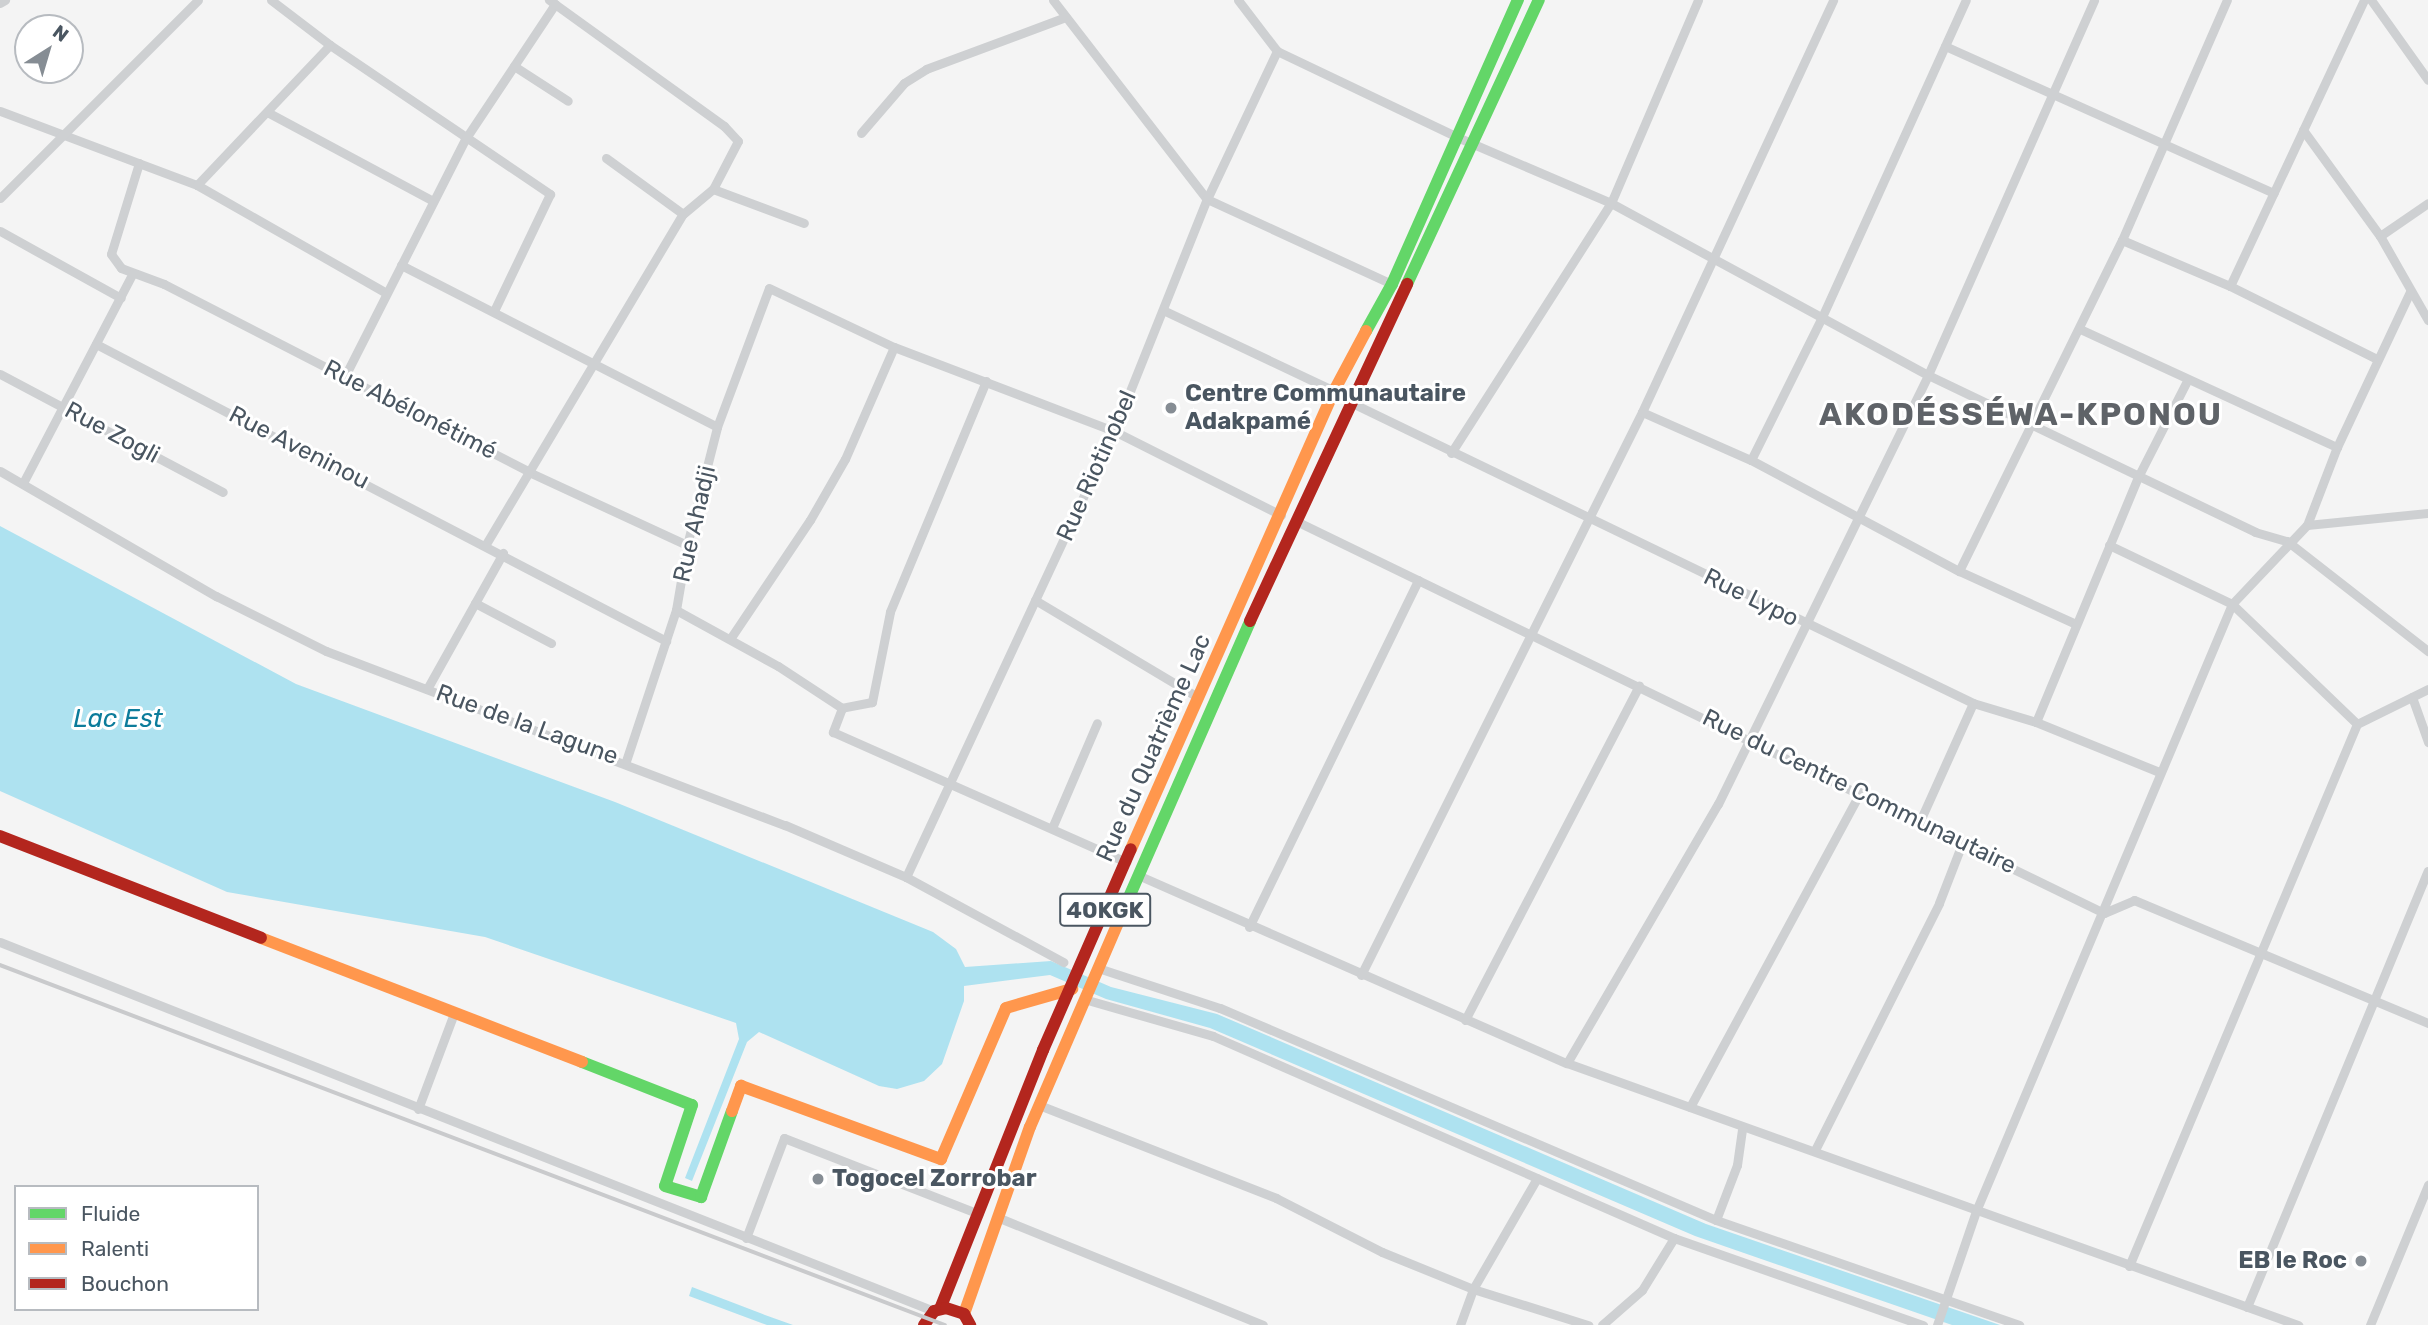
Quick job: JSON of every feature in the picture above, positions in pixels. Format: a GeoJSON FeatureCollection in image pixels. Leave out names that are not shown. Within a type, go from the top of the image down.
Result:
{"type":"FeatureCollection","features":[{"type":"Feature","properties":{"kind":"main road","name":"Rue du Quatrième Lac"},"geometry":{"type":"LineString","coordinates":[[937,1310],[979,1214],[1043,1050],[1334,391],[1392,284],[1518,0]]}},
{"type":"Feature","properties":{"kind":"main road","name":"Rue du Quatrième Lac"},"geometry":{"type":"LineString","coordinates":[[967,1320],[997,1217],[1039,1105],[1084,999],[1267,581],[1539,0]]}},
{"type":"Feature","properties":{"kind":"main road"},"geometry":{"type":"LineString","coordinates":[[1254,576],[1267,581]]}},
{"type":"Feature","properties":{"kind":"main road"},"geometry":{"type":"LineString","coordinates":[[0,836],[692,1105],[665,1186],[701,1197],[741,1086],[941,1159],[1006,1008],[1072,989]]}},
{"type":"Feature","properties":{"kind":"main road","name":"40KGK"},"geometry":{"type":"LineString","coordinates":[[924,1325],[937,1310],[967,1320]]}},
{"type":"Feature","properties":{"kind":"street"},"geometry":{"type":"LineString","coordinates":[[0,3],[5,0]]}},
{"type":"Feature","properties":{"kind":"street"},"geometry":{"type":"LineString","coordinates":[[0,198],[198,0]]}},
{"type":"Feature","properties":{"kind":"street"},"geometry":{"type":"LineString","coordinates":[[271,0],[330,45],[550,194],[494,311]]}},
{"type":"Feature","properties":{"kind":"street"},"geometry":{"type":"LineString","coordinates":[[1053,0],[1207,198],[1392,284]]}},
{"type":"Feature","properties":{"kind":"street"},"geometry":{"type":"LineString","coordinates":[[1238,0],[1277,51],[1457,137],[1611,203],[1928,375],[2255,532],[2287,541],[2428,651]]}},
{"type":"Feature","properties":{"kind":"street"},"geometry":{"type":"LineString","coordinates":[[1451,453],[1611,203],[1698,0]]}},
{"type":"Feature","properties":{"kind":"street"},"geometry":{"type":"LineString","coordinates":[[1751,460],[1822,317],[1966,0]]}},
{"type":"Feature","properties":{"kind":"street"},"geometry":{"type":"LineString","coordinates":[[1567,1063],[1705,827],[1749,739],[1928,375],[2094,0]]}},
{"type":"Feature","properties":{"kind":"street"},"geometry":{"type":"LineString","coordinates":[[1959,571],[2034,424],[2122,240],[2227,0]]}},
{"type":"Feature","properties":{"kind":"street"},"geometry":{"type":"LineString","coordinates":[[2230,286],[2364,0]]}},
{"type":"Feature","properties":{"kind":"street"},"geometry":{"type":"LineString","coordinates":[[2371,0],[2428,80]]}},
{"type":"Feature","properties":{"kind":"street"},"geometry":{"type":"LineString","coordinates":[[1361,975],[1642,412],[1831,1]]}},
{"type":"Feature","properties":{"kind":"street"},"geometry":{"type":"LineString","coordinates":[[345,376],[466,138],[552,2],[724,126],[737,141],[713,189],[683,214],[592,363],[531,473],[486,544]]}},
{"type":"Feature","properties":{"kind":"street"},"geometry":{"type":"LineString","coordinates":[[861,133],[904,83],[926,69],[1066,17]]}},
{"type":"Feature","properties":{"kind":"street"},"geometry":{"type":"LineString","coordinates":[[197,185],[269,113],[330,45]]}},
{"type":"Feature","properties":{"kind":"street"},"geometry":{"type":"LineString","coordinates":[[1945,46],[2050,97],[2274,193]]}},
{"type":"Feature","properties":{"kind":"street","name":"Rue Riotinobel"},"geometry":{"type":"LineString","coordinates":[[906,877],[1114,431],[1165,311],[1207,198],[1277,51]]}},
{"type":"Feature","properties":{"kind":"street"},"geometry":{"type":"LineString","coordinates":[[514,66],[568,101]]}},
{"type":"Feature","properties":{"kind":"street"},"geometry":{"type":"LineString","coordinates":[[0,111],[197,185],[386,293]]}},
{"type":"Feature","properties":{"kind":"street"},"geometry":{"type":"LineString","coordinates":[[269,113],[433,201]]}},
{"type":"Feature","properties":{"kind":"street"},"geometry":{"type":"LineString","coordinates":[[2303,130],[2380,236],[2428,320]]}},
{"type":"Feature","properties":{"kind":"street"},"geometry":{"type":"LineString","coordinates":[[606,158],[683,214]]}},
{"type":"Feature","properties":{"kind":"street"},"geometry":{"type":"LineString","coordinates":[[23,483],[133,273],[114,262],[111,254],[139,163]]}},
{"type":"Feature","properties":{"kind":"street"},"geometry":{"type":"LineString","coordinates":[[713,189],[804,223]]}},
{"type":"Feature","properties":{"kind":"street"},"geometry":{"type":"LineString","coordinates":[[2380,236],[2428,203]]}},
{"type":"Feature","properties":{"kind":"street"},"geometry":{"type":"LineString","coordinates":[[0,231],[121,298]]}},
{"type":"Feature","properties":{"kind":"street"},"geometry":{"type":"LineString","coordinates":[[2122,240],[2230,286],[2377,359]]}},
{"type":"Feature","properties":{"kind":"street"},"geometry":{"type":"LineString","coordinates":[[401,265],[718,427]]}},
{"type":"Feature","properties":{"kind":"street","name":"Rue Abélonétimé"},"geometry":{"type":"LineString","coordinates":[[133,273],[164,284],[531,473],[687,545]]}},
{"type":"Feature","properties":{"kind":"street","name":"Rue Ahadji"},"geometry":{"type":"LineString","coordinates":[[626,761],[676,610],[687,545],[718,427],[769,288],[894,347]]}},
{"type":"Feature","properties":{"kind":"street"},"geometry":{"type":"LineString","coordinates":[[1937,1325],[1976,1210],[2104,913],[2159,772],[2232,604],[2287,541],[2307,525],[2337,447],[2410,292]]}},
{"type":"Feature","properties":{"kind":"street"},"geometry":{"type":"LineString","coordinates":[[1165,311],[1334,391]]}},
{"type":"Feature","properties":{"kind":"street"},"geometry":{"type":"LineString","coordinates":[[2080,329],[2188,381],[2337,447]]}},
{"type":"Feature","properties":{"kind":"street","name":"Rue Aveninou"},"geometry":{"type":"LineString","coordinates":[[96,344],[486,544],[666,641]]}},
{"type":"Feature","properties":{"kind":"street"},"geometry":{"type":"LineString","coordinates":[[730,639],[816,510],[845,458],[894,347],[1114,431],[1281,515]]}},
{"type":"Feature","properties":{"kind":"street","name":"Rue Zogli"},"geometry":{"type":"LineString","coordinates":[[0,374],[223,492]]}},
{"type":"Feature","properties":{"kind":"street"},"geometry":{"type":"LineString","coordinates":[[2036,722],[2138,477],[2188,381]]}},
{"type":"Feature","properties":{"kind":"street"},"geometry":{"type":"LineString","coordinates":[[676,610],[730,639],[842,708],[872,702],[890,612],[986,382]]}},
{"type":"Feature","properties":{"kind":"street","name":"Rue Lypo"},"geometry":{"type":"LineString","coordinates":[[1352,403],[1805,625],[1973,703],[2036,722],[2159,772]]}},
{"type":"Feature","properties":{"kind":"street"},"geometry":{"type":"LineString","coordinates":[[1642,412],[1751,460],[1959,571],[2076,624]]}},
{"type":"Feature","properties":{"kind":"street","name":"Rue de la Lagune"},"geometry":{"type":"LineString","coordinates":[[0,471],[216,596],[326,651],[626,761],[906,877],[1063,962]]}},
{"type":"Feature","properties":{"kind":"street"},"geometry":{"type":"LineString","coordinates":[[2307,525],[2426,513]]}},
{"type":"Feature","properties":{"kind":"street","name":"Rue du Centre Communautaire"},"geometry":{"type":"LineString","coordinates":[[1296,521],[1920,821],[2104,913]]}},
{"type":"Feature","properties":{"kind":"street"},"geometry":{"type":"LineString","coordinates":[[2109,545],[2232,604],[2357,724]]}},
{"type":"Feature","properties":{"kind":"street"},"geometry":{"type":"LineString","coordinates":[[427,688],[503,553]]}},
{"type":"Feature","properties":{"kind":"street"},"geometry":{"type":"LineString","coordinates":[[1249,927],[1418,580]]}},
{"type":"Feature","properties":{"kind":"street"},"geometry":{"type":"LineString","coordinates":[[1035,600],[1198,698]]}},
{"type":"Feature","properties":{"kind":"street"},"geometry":{"type":"LineString","coordinates":[[475,603],[551,643]]}},
{"type":"Feature","properties":{"kind":"street"},"geometry":{"type":"LineString","coordinates":[[1465,1020],[1639,686]]}},
{"type":"Feature","properties":{"kind":"street"},"geometry":{"type":"LineString","coordinates":[[2129,1266],[2357,724],[2428,689]]}},
{"type":"Feature","properties":{"kind":"street"},"geometry":{"type":"LineString","coordinates":[[2413,697],[2428,741]]}},
{"type":"Feature","properties":{"kind":"street"},"geometry":{"type":"LineString","coordinates":[[1920,821],[1973,703]]}},
{"type":"Feature","properties":{"kind":"street"},"geometry":{"type":"LineString","coordinates":[[842,708],[833,732],[1126,862]]}},
{"type":"Feature","properties":{"kind":"street"},"geometry":{"type":"LineString","coordinates":[[1052,828],[1097,723]]}},
{"type":"Feature","properties":{"kind":"street"},"geometry":{"type":"LineString","coordinates":[[1690,1107],[1860,792]]}},
{"type":"Feature","properties":{"kind":"street"},"geometry":{"type":"LineString","coordinates":[[1815,1150],[1939,903],[1963,842]]}},
{"type":"Feature","properties":{"kind":"street"},"geometry":{"type":"LineString","coordinates":[[2247,1307],[2428,871]]}},
{"type":"Feature","properties":{"kind":"street"},"geometry":{"type":"LineString","coordinates":[[1140,876],[1249,927],[1567,1063],[1742,1128],[1815,1150],[2298,1325]]}},
{"type":"Feature","properties":{"kind":"street"},"geometry":{"type":"LineString","coordinates":[[2104,913],[2134,900],[2428,1023]]}},
{"type":"Feature","properties":{"kind":"street"},"geometry":{"type":"LineString","coordinates":[[0,942],[746,1238],[937,1310]]}},
{"type":"Feature","properties":{"kind":"street"},"geometry":{"type":"LineString","coordinates":[[1098,968],[1220,1009],[1716,1220],[2020,1325]]}},
{"type":"Feature","properties":{"kind":"street"},"geometry":{"type":"LineString","coordinates":[[1084,999],[1213,1036],[1674,1238],[1923,1325]]}},
{"type":"Feature","properties":{"kind":"street"},"geometry":{"type":"LineString","coordinates":[[418,1109],[454,1013]]}},
{"type":"Feature","properties":{"kind":"street"},"geometry":{"type":"LineString","coordinates":[[1039,1105],[1276,1198],[1382,1252],[1473,1289],[1588,1325]]}},
{"type":"Feature","properties":{"kind":"street"},"geometry":{"type":"LineString","coordinates":[[1716,1220],[1737,1165],[1742,1128]]}},
{"type":"Feature","properties":{"kind":"street"},"geometry":{"type":"LineString","coordinates":[[746,1238],[783,1138],[979,1214]]}},
{"type":"Feature","properties":{"kind":"street"},"geometry":{"type":"LineString","coordinates":[[1460,1325],[1473,1289],[1537,1178]]}},
{"type":"Feature","properties":{"kind":"street"},"geometry":{"type":"LineString","coordinates":[[2370,1325],[2428,1185]]}},
{"type":"Feature","properties":{"kind":"street"},"geometry":{"type":"LineString","coordinates":[[997,1217],[1263,1325]]}},
{"type":"Feature","properties":{"kind":"street"},"geometry":{"type":"LineString","coordinates":[[1602,1325],[1642,1290],[1674,1238]]}},
{"type":"Feature","properties":{"kind":"water","name":"Lac Est"},"geometry":{"type":"Polygon","coordinates":[[[0,526],[296,684],[615,802],[933,932],[956,949],[965,967],[1051,961],[1111,987],[1217,1014],[1706,1224],[2000,1325],[1952,1325],[1695,1236],[1210,1028],[1106,999],[1050,975],[964,986],[964,1001],[942,1064],[924,1081],[897,1089],[879,1086],[759,1032],[747,1042],[692,1181],[685,1178],[739,1039],[736,1023],[485,937],[227,892],[0,791],[0,526]]]}},
{"type":"Feature","properties":{"kind":"water"},"geometry":{"type":"Polygon","coordinates":[[[692,1287],[793,1325],[767,1325],[689,1296],[692,1287]]]}},
{"type":"Feature","properties":{"kind":"railway"},"geometry":{"type":"LineString","coordinates":[[0,965],[945,1325]]}},
{"type":"Feature","properties":{"kind":"traffic: fast"},"geometry":{"type":"LineString","coordinates":[[1366,331],[1392,284],[1518,0]]}},
{"type":"Feature","properties":{"kind":"traffic: fast"},"geometry":{"type":"LineString","coordinates":[[1407,284],[1539,0]]}},
{"type":"Feature","properties":{"kind":"traffic: fast"},"geometry":{"type":"LineString","coordinates":[[1126,904],[1250,621]]}},
{"type":"Feature","properties":{"kind":"traffic: fast"},"geometry":{"type":"LineString","coordinates":[[582,1062],[692,1105],[665,1186],[701,1197],[732,1111]]}},
{"type":"Feature","properties":{"kind":"traffic: slow"},"geometry":{"type":"LineString","coordinates":[[1131,849],[1334,391],[1366,331]]}},
{"type":"Feature","properties":{"kind":"traffic: slow"},"geometry":{"type":"LineString","coordinates":[[964,1314],[1030,1127],[1126,904]]}},
{"type":"Feature","properties":{"kind":"traffic: slow"},"geometry":{"type":"LineString","coordinates":[[261,938],[582,1062]]}},
{"type":"Feature","properties":{"kind":"traffic: slow"},"geometry":{"type":"LineString","coordinates":[[732,1111],[741,1086],[941,1159],[1006,1008],[1072,989]]}},
{"type":"Feature","properties":{"kind":"traffic: jam"},"geometry":{"type":"LineString","coordinates":[[1250,621],[1407,284]]}},
{"type":"Feature","properties":{"kind":"traffic: jam"},"geometry":{"type":"LineString","coordinates":[[0,836],[261,938]]}},
{"type":"Feature","properties":{"kind":"traffic: jam"},"geometry":{"type":"LineString","coordinates":[[940,1309],[1043,1050],[1131,849]]}},
{"type":"Feature","properties":{"kind":"traffic: jam"},"geometry":{"type":"LineString","coordinates":[[924,1325],[934,1311],[946,1308],[964,1314],[970,1325]]}},
{"type":"Feature","properties":{"kind":"place","name":"Centre Communautaire Adakpamé"},"geometry":{"type":"Point","coordinates":[1171,408]}},
{"type":"Feature","properties":{"kind":"place","name":"Togocel Zorrobar"},"geometry":{"type":"Point","coordinates":[818,1179]}},
{"type":"Feature","properties":{"kind":"place","name":"EB le Roc"},"geometry":{"type":"Point","coordinates":[2361,1261]}},
{"type":"Feature","properties":{"kind":"district","name":"AKODÉSSÉWA-KPONOU"},"geometry":{"type":"Point","coordinates":[2021,414]}}]}
